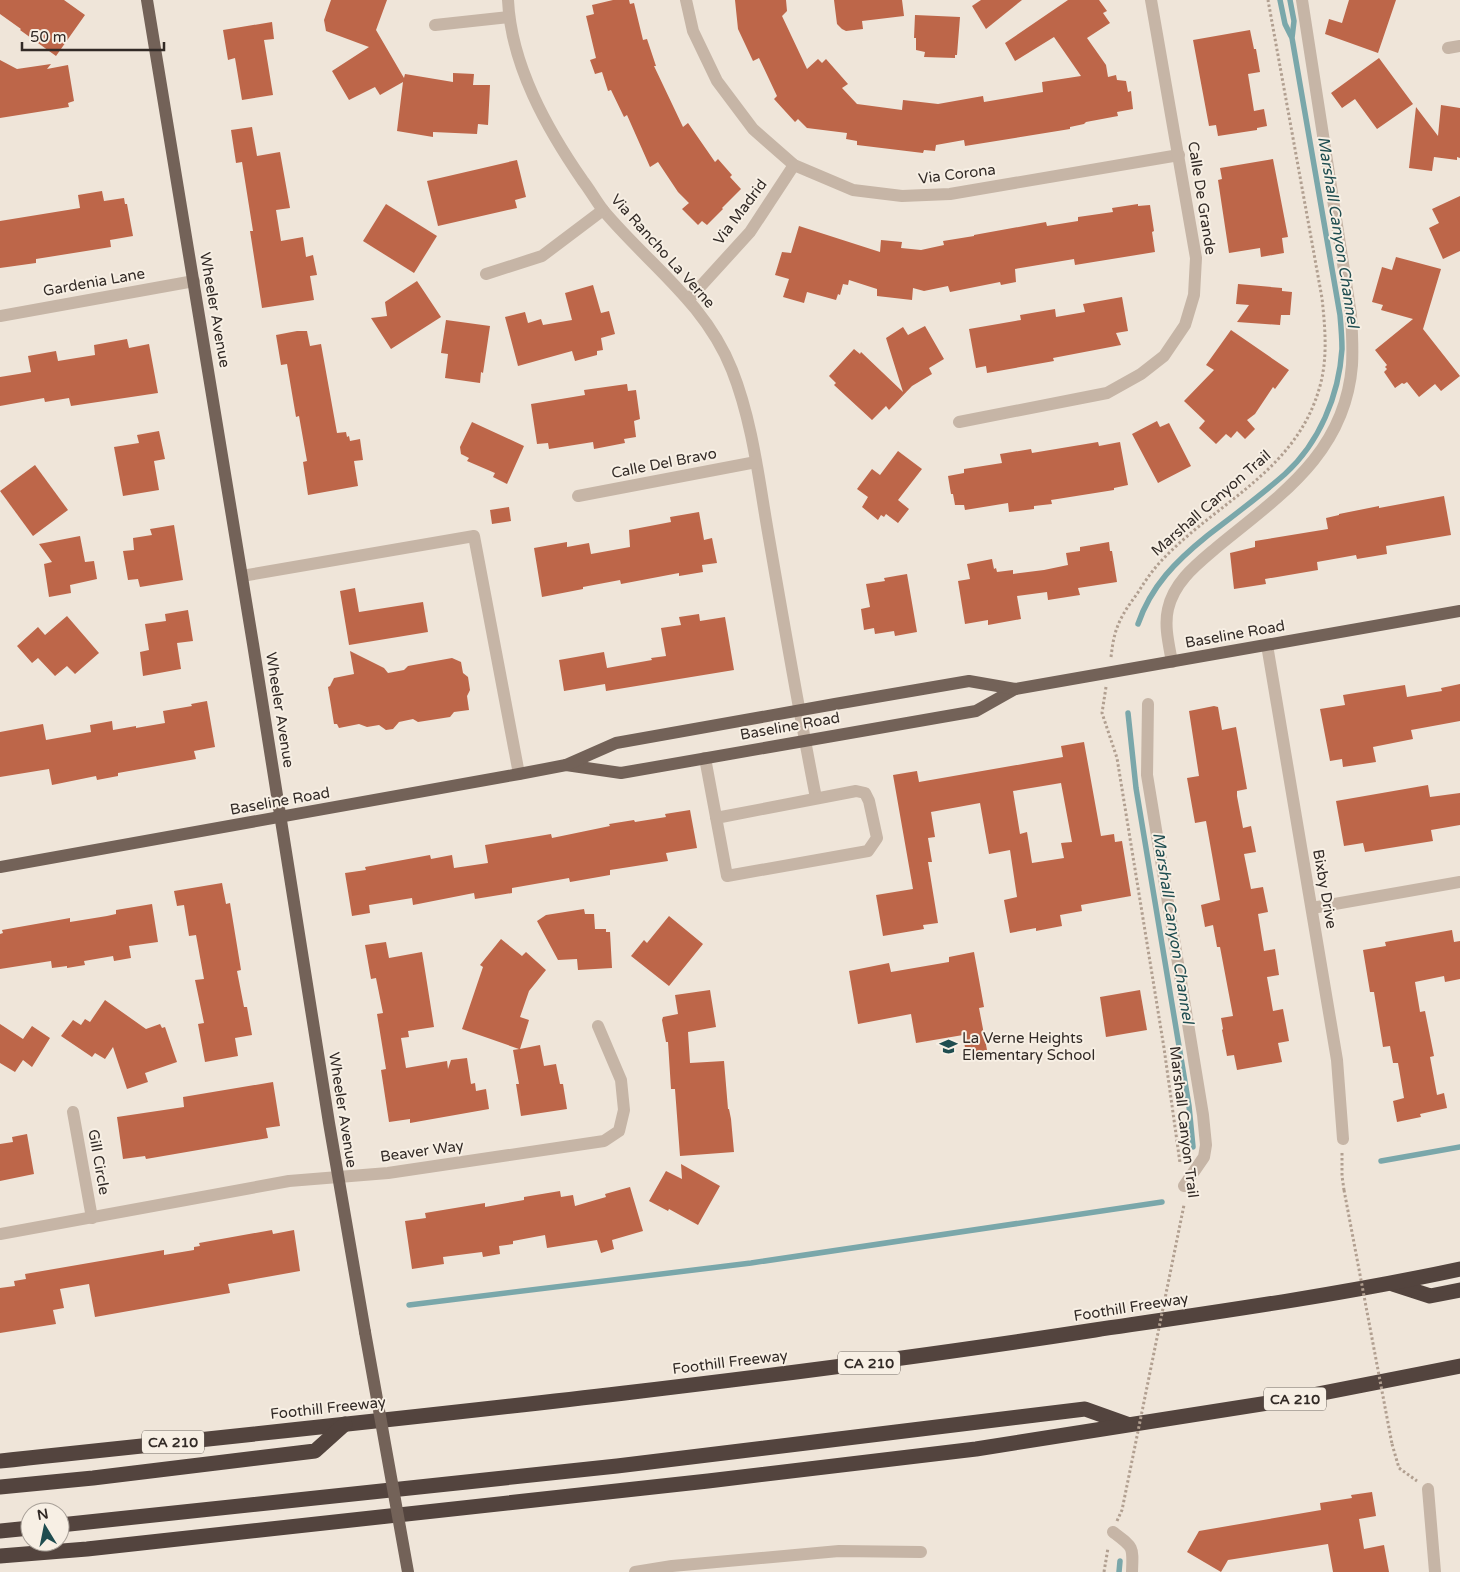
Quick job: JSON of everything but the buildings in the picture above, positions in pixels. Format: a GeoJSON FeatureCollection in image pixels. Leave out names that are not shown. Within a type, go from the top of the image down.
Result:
{"type":"FeatureCollection","features":[{"type":"Feature","properties":{"kind":"highway","name":"Foothill Freeway"},"geometry":{"type":"LineString","coordinates":[[0,1461],[345,1424],[958,1352],[1391,1284],[1460,1269]]}},
{"type":"Feature","properties":{"kind":"highway"},"geometry":{"type":"LineString","coordinates":[[1391,1284],[1430,1296],[1460,1290]]}},
{"type":"Feature","properties":{"kind":"highway","name":"CA 210"},"geometry":{"type":"LineString","coordinates":[[0,1556],[87,1549],[708,1481],[976,1449],[1287,1400],[1460,1366]]}},
{"type":"Feature","properties":{"kind":"highway"},"geometry":{"type":"LineString","coordinates":[[70,1524],[617,1466],[1085,1409],[1128,1425]]}},
{"type":"Feature","properties":{"kind":"highway"},"geometry":{"type":"LineString","coordinates":[[0,1487],[93,1478],[315,1450],[345,1424]]}},
{"type":"Feature","properties":{"kind":"highway"},"geometry":{"type":"LineString","coordinates":[[0,1531],[20,1529]]}},
{"type":"Feature","properties":{"kind":"highway"},"geometry":{"type":"LineString","coordinates":[[0,1562],[87,1549]]}},
{"type":"Feature","properties":{"kind":"main road","name":"Wheeler Avenue"},"geometry":{"type":"LineString","coordinates":[[147,0],[338,1176],[408,1572]]}},
{"type":"Feature","properties":{"kind":"main road","name":"Baseline Road"},"geometry":{"type":"LineString","coordinates":[[566,765],[621,773],[976,711],[1015,689],[1460,611]]}},
{"type":"Feature","properties":{"kind":"main road","name":"Baseline Road"},"geometry":{"type":"LineString","coordinates":[[0,867],[566,765],[616,742],[969,681],[1015,689]]}},
{"type":"Feature","properties":{"kind":"street","name":"Via Rancho La Verne"},"geometry":{"type":"LineString","coordinates":[[508,0],[509,17],[523,69],[544,120],[603,210],[689,299],[714,334],[732,369],[744,406],[756,462],[804,740],[816,798]]}},
{"type":"Feature","properties":{"kind":"street","name":"Via Corona"},"geometry":{"type":"LineString","coordinates":[[686,0],[693,31],[717,80],[753,129],[794,165],[853,190],[902,196],[950,194],[1179,155]]}},
{"type":"Feature","properties":{"kind":"street","name":"Calle De Grande"},"geometry":{"type":"LineString","coordinates":[[959,422],[1107,393],[1141,374],[1164,356],[1185,325],[1194,295],[1196,258],[1151,0]]}},
{"type":"Feature","properties":{"kind":"street"},"geometry":{"type":"LineString","coordinates":[[1172,662],[1166,624],[1168,608],[1175,590],[1193,568],[1294,483],[1312,464],[1329,438],[1348,393],[1352,364],[1351,315],[1302,0]]}},
{"type":"Feature","properties":{"kind":"street"},"geometry":{"type":"LineString","coordinates":[[435,25],[509,17]]}},
{"type":"Feature","properties":{"kind":"street","name":"Via Madrid"},"geometry":{"type":"LineString","coordinates":[[689,299],[750,232],[794,165]]}},
{"type":"Feature","properties":{"kind":"street"},"geometry":{"type":"LineString","coordinates":[[486,274],[542,256],[603,210]]}},
{"type":"Feature","properties":{"kind":"street","name":"Gardenia Lane"},"geometry":{"type":"LineString","coordinates":[[0,316],[194,281]]}},
{"type":"Feature","properties":{"kind":"street","name":"Calle Del Bravo"},"geometry":{"type":"LineString","coordinates":[[578,496],[756,462]]}},
{"type":"Feature","properties":{"kind":"street"},"geometry":{"type":"LineString","coordinates":[[242,576],[474,536],[519,774]]}},
{"type":"Feature","properties":{"kind":"street","name":"Bixby Drive"},"geometry":{"type":"LineString","coordinates":[[1267,645],[1337,1060],[1343,1139]]}},
{"type":"Feature","properties":{"kind":"street"},"geometry":{"type":"LineString","coordinates":[[1148,704],[1147,775],[1203,1115],[1206,1145],[1204,1157],[1184,1186]]}},
{"type":"Feature","properties":{"kind":"street"},"geometry":{"type":"LineString","coordinates":[[706,758],[716,818],[727,876],[868,851],[877,838],[869,800],[865,793],[856,791],[716,818]]}},
{"type":"Feature","properties":{"kind":"street"},"geometry":{"type":"LineString","coordinates":[[1312,908],[1460,882]]}},
{"type":"Feature","properties":{"kind":"street","name":"Beaver Way"},"geometry":{"type":"LineString","coordinates":[[0,1234],[289,1181],[388,1173],[604,1141],[619,1131],[624,1110],[621,1080],[598,1026]]}},
{"type":"Feature","properties":{"kind":"street","name":"Gill Circle"},"geometry":{"type":"LineString","coordinates":[[73,1112],[92,1218]]}},
{"type":"Feature","properties":{"kind":"street"},"geometry":{"type":"LineString","coordinates":[[1428,1489],[1435,1572]]}},
{"type":"Feature","properties":{"kind":"street"},"geometry":{"type":"LineString","coordinates":[[1115,1527],[1131,1545],[1133,1553],[1132,1572]]}},
{"type":"Feature","properties":{"kind":"street"},"geometry":{"type":"LineString","coordinates":[[636,1572],[672,1566],[839,1551],[921,1552]]}},
{"type":"Feature","properties":{"kind":"path","name":"Marshall Canyon Trail"},"geometry":{"type":"LineString","coordinates":[[1115,1527],[1122,1510],[1184,1205],[1184,1186],[1120,776],[1115,748],[1102,713],[1115,633],[1123,614],[1148,576],[1184,539],[1276,463],[1303,426],[1313,406],[1320,385],[1326,343],[1322,298],[1268,0]]}},
{"type":"Feature","properties":{"kind":"path"},"geometry":{"type":"LineString","coordinates":[[1343,1139],[1342,1176],[1344,1190],[1392,1444],[1399,1468],[1428,1489]]}},
{"type":"Feature","properties":{"kind":"path"},"geometry":{"type":"LineString","coordinates":[[1104,1572],[1106,1558]]}},
{"type":"Feature","properties":{"kind":"waterway","name":"Marshall Canyon Channel"},"geometry":{"type":"LineString","coordinates":[[1280,0],[1285,24],[1291,36]]}},
{"type":"Feature","properties":{"kind":"waterway","name":"Marshall Canyon Channel"},"geometry":{"type":"LineString","coordinates":[[1138,624],[1143,610],[1157,586],[1175,565],[1207,536],[1276,482],[1297,462],[1308,448],[1325,418],[1337,384],[1342,349],[1340,315],[1292,38],[1294,21],[1290,0]]}},
{"type":"Feature","properties":{"kind":"waterway","name":"Marshall Canyon Channel"},"geometry":{"type":"LineString","coordinates":[[1128,713],[1136,788],[1189,1106],[1193,1147]]}},
{"type":"Feature","properties":{"kind":"waterway"},"geometry":{"type":"LineString","coordinates":[[1381,1161],[1460,1147]]}},
{"type":"Feature","properties":{"kind":"waterway"},"geometry":{"type":"LineString","coordinates":[[409,1305],[751,1263],[1162,1202]]}},
{"type":"Feature","properties":{"kind":"waterway","name":"Marshall Canyon Channel"},"geometry":{"type":"LineString","coordinates":[[1119,1572],[1120,1561]]}},
{"type":"Feature","properties":{"kind":"place","name":"La Verne Heights Elementary School"},"geometry":{"type":"Point","coordinates":[948,1047]}}]}
